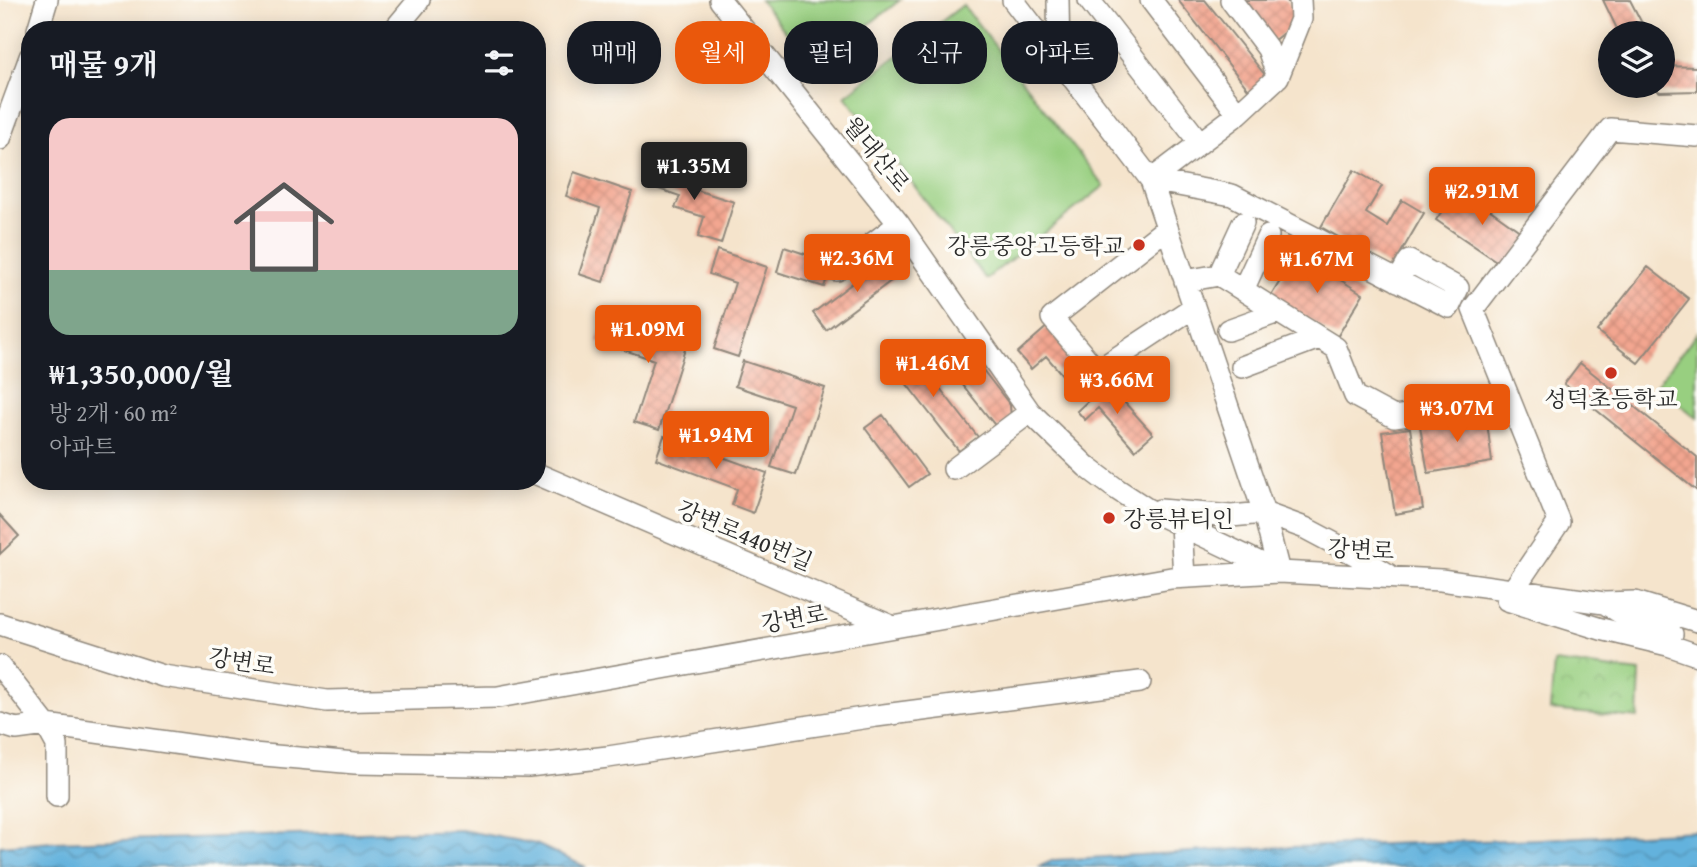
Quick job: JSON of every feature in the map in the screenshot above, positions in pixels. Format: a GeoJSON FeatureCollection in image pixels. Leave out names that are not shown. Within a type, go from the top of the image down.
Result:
{"type":"FeatureCollection","features":[{"type":"Feature","properties":{"kind":"street"},"geometry":{"type":"LineString","coordinates":[[41,21],[47,0]]}},
{"type":"Feature","properties":{"kind":"street"},"geometry":{"type":"LineString","coordinates":[[402,21],[419,0]]}},
{"type":"Feature","properties":{"kind":"street","name":"월대산로"},"geometry":{"type":"LineString","coordinates":[[720,0],[899,224],[1030,412],[1087,467],[1147,509],[1279,572]]}},
{"type":"Feature","properties":{"kind":"street"},"geometry":{"type":"LineString","coordinates":[[1013,0],[1029,21]]}},
{"type":"Feature","properties":{"kind":"street"},"geometry":{"type":"LineString","coordinates":[[1058,0],[1058,21]]}},
{"type":"Feature","properties":{"kind":"street"},"geometry":{"type":"LineString","coordinates":[[1089,0],[1200,143]]}},
{"type":"Feature","properties":{"kind":"street"},"geometry":{"type":"LineString","coordinates":[[1151,0],[1238,114]]}},
{"type":"Feature","properties":{"kind":"street"},"geometry":{"type":"LineString","coordinates":[[1231,0],[1268,49],[1278,77]]}},
{"type":"Feature","properties":{"kind":"street"},"geometry":{"type":"LineString","coordinates":[[1151,180],[1238,114],[1278,77],[1301,19],[1300,0]]}},
{"type":"Feature","properties":{"kind":"street"},"geometry":{"type":"LineString","coordinates":[[0,139],[21,82]]}},
{"type":"Feature","properties":{"kind":"street"},"geometry":{"type":"LineString","coordinates":[[1077,84],[1151,180],[1264,513],[1279,572]]}},
{"type":"Feature","properties":{"kind":"street"},"geometry":{"type":"LineString","coordinates":[[1151,180],[1232,195],[1465,315],[1473,309],[1609,129],[1697,136]]}},
{"type":"Feature","properties":{"kind":"street"},"geometry":{"type":"LineString","coordinates":[[1219,275],[1243,223]]}},
{"type":"Feature","properties":{"kind":"street"},"geometry":{"type":"LineString","coordinates":[[837,270],[899,224]]}},
{"type":"Feature","properties":{"kind":"street"},"geometry":{"type":"LineString","coordinates":[[1167,228],[1052,318],[1097,371],[1194,307]]}},
{"type":"Feature","properties":{"kind":"street"},"geometry":{"type":"LineString","coordinates":[[1243,290],[1268,236]]}},
{"type":"Feature","properties":{"kind":"street"},"geometry":{"type":"LineString","coordinates":[[1185,281],[1219,275],[1336,348],[1355,396],[1394,417],[1482,404]]}},
{"type":"Feature","properties":{"kind":"street"},"geometry":{"type":"LineString","coordinates":[[1473,309],[1559,522],[1513,590]]}},
{"type":"Feature","properties":{"kind":"street"},"geometry":{"type":"LineString","coordinates":[[1228,330],[1278,312]]}},
{"type":"Feature","properties":{"kind":"street"},"geometry":{"type":"LineString","coordinates":[[1242,367],[1319,338]]}},
{"type":"Feature","properties":{"kind":"street"},"geometry":{"type":"LineString","coordinates":[[954,470],[1030,412]]}},
{"type":"Feature","properties":{"kind":"street","name":"강변로440번길"},"geometry":{"type":"LineString","coordinates":[[546,478],[893,627]]}},
{"type":"Feature","properties":{"kind":"street"},"geometry":{"type":"LineString","coordinates":[[1147,509],[1231,516],[1264,513],[1305,528],[1391,576]]}},
{"type":"Feature","properties":{"kind":"street"},"geometry":{"type":"LineString","coordinates":[[1181,525],[1184,578]]}},
{"type":"Feature","properties":{"kind":"street","name":"강변로"},"geometry":{"type":"LineString","coordinates":[[0,624],[163,676],[327,701],[498,697],[1171,578],[1279,572],[1441,580],[1604,603],[1635,602],[1697,621]]}},
{"type":"Feature","properties":{"kind":"street"},"geometry":{"type":"LineString","coordinates":[[1441,580],[1697,655]]}},
{"type":"Feature","properties":{"kind":"street"},"geometry":{"type":"LineString","coordinates":[[1513,590],[1542,580],[1611,591],[1697,612]]}},
{"type":"Feature","properties":{"kind":"street","name":"강변로"},"geometry":{"type":"LineString","coordinates":[[1604,603],[1631,619],[1697,642]]}},
{"type":"Feature","properties":{"kind":"street"},"geometry":{"type":"LineString","coordinates":[[0,666],[46,725],[57,745],[57,796]]}},
{"type":"Feature","properties":{"kind":"street"},"geometry":{"type":"LineString","coordinates":[[0,724],[16,729],[46,725],[253,754],[343,762],[528,766],[608,757],[876,716],[1140,682]]}},
{"type":"Feature","properties":{"kind":"green space"},"geometry":{"type":"Polygon","coordinates":[[[760,0],[900,0],[873,21],[784,21],[784,30],[760,0]]]}},
{"type":"Feature","properties":{"kind":"green space"},"geometry":{"type":"Polygon","coordinates":[[[963,5],[975,21],[942,21],[963,5]]]}},
{"type":"Feature","properties":{"kind":"green space"},"geometry":{"type":"Polygon","coordinates":[[[987,36],[1001,54],[1001,84],[1025,84],[1104,186],[986,279],[845,96],[861,84],[878,84],[878,71],[892,60],[892,84],[987,84],[987,36]]]}},
{"type":"Feature","properties":{"kind":"green space"},"geometry":{"type":"Polygon","coordinates":[[[1697,333],[1697,418],[1656,385],[1697,333]]]}},
{"type":"Feature","properties":{"kind":"green space"},"geometry":{"type":"Polygon","coordinates":[[[1554,662],[1640,672],[1638,718],[1550,710],[1554,662]]]}},
{"type":"Feature","properties":{"kind":"water"},"geometry":{"type":"Polygon","coordinates":[[[461,830],[536,844],[586,867],[0,867],[0,846],[54,842],[461,830]]]}},
{"type":"Feature","properties":{"kind":"water"},"geometry":{"type":"Polygon","coordinates":[[[1697,831],[1697,867],[1038,867],[1054,860],[1258,848],[1697,831]]]}},
{"type":"Feature","properties":{"kind":"building"},"geometry":{"type":"Polygon","coordinates":[[[1178,0],[1205,0],[1269,80],[1252,94],[1178,0]]]}},
{"type":"Feature","properties":{"kind":"building"},"geometry":{"type":"Polygon","coordinates":[[[1241,0],[1286,0],[1301,19],[1273,41],[1241,0]]]}},
{"type":"Feature","properties":{"kind":"building"},"geometry":{"type":"Polygon","coordinates":[[[1603,0],[1630,0],[1641,21],[1613,21],[1603,0]]]}},
{"type":"Feature","properties":{"kind":"building"},"geometry":{"type":"Polygon","coordinates":[[[1675,66],[1697,67],[1697,91],[1675,92],[1675,66]]]}},
{"type":"Feature","properties":{"kind":"building"},"geometry":{"type":"Polygon","coordinates":[[[650,164],[687,176],[684,186],[734,202],[721,244],[698,237],[704,217],[675,208],[680,196],[644,184],[650,164]]]}},
{"type":"Feature","properties":{"kind":"building"},"geometry":{"type":"Polygon","coordinates":[[[1354,170],[1382,186],[1366,213],[1387,226],[1402,200],[1424,213],[1392,268],[1321,227],[1354,170]]]}},
{"type":"Feature","properties":{"kind":"building"},"geometry":{"type":"Polygon","coordinates":[[[574,172],[632,192],[603,282],[579,274],[600,208],[566,196],[574,172]]]}},
{"type":"Feature","properties":{"kind":"building"},"geometry":{"type":"Polygon","coordinates":[[[1458,187],[1528,237],[1505,267],[1436,220],[1458,187]]]}},
{"type":"Feature","properties":{"kind":"building"},"geometry":{"type":"Polygon","coordinates":[[[784,247],[832,263],[824,287],[777,272],[784,247]]]}},
{"type":"Feature","properties":{"kind":"building"},"geometry":{"type":"Polygon","coordinates":[[[717,250],[767,267],[738,357],[714,349],[735,283],[709,274],[717,250]]]}},
{"type":"Feature","properties":{"kind":"building"},"geometry":{"type":"Polygon","coordinates":[[[1297,253],[1363,294],[1337,337],[1271,296],[1297,253]]]}},
{"type":"Feature","properties":{"kind":"building"},"geometry":{"type":"Polygon","coordinates":[[[887,257],[900,274],[826,330],[813,313],[887,257]]]}},
{"type":"Feature","properties":{"kind":"building"},"geometry":{"type":"Polygon","coordinates":[[[1648,267],[1689,299],[1638,363],[1597,331],[1648,267]]]}},
{"type":"Feature","properties":{"kind":"building"},"geometry":{"type":"Polygon","coordinates":[[[606,316],[687,343],[659,430],[634,422],[654,360],[597,341],[606,316]]]}},
{"type":"Feature","properties":{"kind":"building"},"geometry":{"type":"Polygon","coordinates":[[[1049,325],[1094,379],[1078,393],[1046,356],[1031,369],[1017,353],[1049,325]]]}},
{"type":"Feature","properties":{"kind":"building"},"geometry":{"type":"Polygon","coordinates":[[[907,346],[978,437],[959,451],[888,360],[907,346]]]}},
{"type":"Feature","properties":{"kind":"building"},"geometry":{"type":"Polygon","coordinates":[[[966,348],[1010,405],[1011,419],[998,429],[946,364],[966,348]]]}},
{"type":"Feature","properties":{"kind":"building"},"geometry":{"type":"Polygon","coordinates":[[[743,361],[825,388],[796,475],[771,467],[792,405],[735,386],[743,361]]]}},
{"type":"Feature","properties":{"kind":"building"},"geometry":{"type":"Polygon","coordinates":[[[1580,363],[1697,457],[1697,491],[1564,384],[1580,363]]]}},
{"type":"Feature","properties":{"kind":"building"},"geometry":{"type":"Polygon","coordinates":[[[1107,383],[1153,434],[1135,450],[1098,408],[1085,420],[1077,411],[1107,383]]]}},
{"type":"Feature","properties":{"kind":"building"},"geometry":{"type":"Polygon","coordinates":[[[1486,414],[1492,462],[1428,473],[1420,426],[1486,414]]]}},
{"type":"Feature","properties":{"kind":"building"},"geometry":{"type":"Polygon","coordinates":[[[883,415],[927,474],[909,487],[865,428],[883,415]]]}},
{"type":"Feature","properties":{"kind":"building"},"geometry":{"type":"Polygon","coordinates":[[[1410,428],[1423,509],[1395,514],[1382,432],[1410,428]]]}},
{"type":"Feature","properties":{"kind":"building"},"geometry":{"type":"Polygon","coordinates":[[[664,436],[767,473],[753,513],[732,505],[737,489],[656,459],[664,436]]]}},
{"type":"Feature","properties":{"kind":"building"},"geometry":{"type":"Polygon","coordinates":[[[0,515],[19,536],[0,554],[0,515]]]}},
{"type":"Feature","properties":{"kind":"place","name":"강릉중앙고등학교"},"geometry":{"type":"Point","coordinates":[1139,245]}},
{"type":"Feature","properties":{"kind":"place","name":"성덕초등학교"},"geometry":{"type":"Point","coordinates":[1611,373]}},
{"type":"Feature","properties":{"kind":"place","name":"강릉뷰티인"},"geometry":{"type":"Point","coordinates":[1109,518]}}]}
